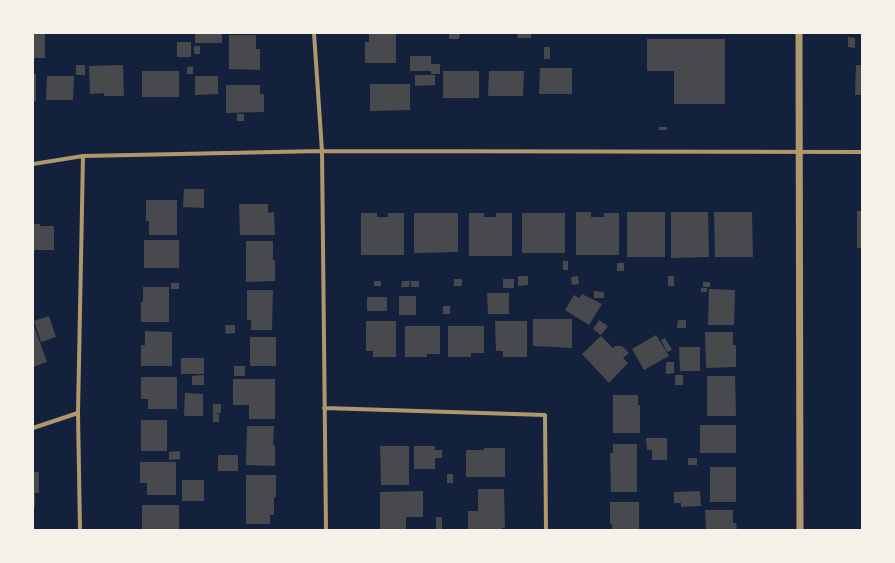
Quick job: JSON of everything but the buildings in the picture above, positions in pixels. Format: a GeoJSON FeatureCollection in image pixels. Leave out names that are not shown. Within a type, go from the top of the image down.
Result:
{"type":"FeatureCollection","features":[{"type":"Feature","properties":{"kind":"street"},"geometry":{"type":"LineString","coordinates":[[314,33],[322,151],[326,530]]}},
{"type":"Feature","properties":{"kind":"street"},"geometry":{"type":"LineString","coordinates":[[799,33],[800,530]]}},
{"type":"Feature","properties":{"kind":"street"},"geometry":{"type":"LineString","coordinates":[[33,164],[83,156],[322,151],[862,152]]}},
{"type":"Feature","properties":{"kind":"street"},"geometry":{"type":"LineString","coordinates":[[80,530],[78,413],[83,156]]}},
{"type":"Feature","properties":{"kind":"street"},"geometry":{"type":"LineString","coordinates":[[324,408],[545,416],[546,530]]}},
{"type":"Feature","properties":{"kind":"street"},"geometry":{"type":"LineString","coordinates":[[33,428],[78,413]]}}]}
